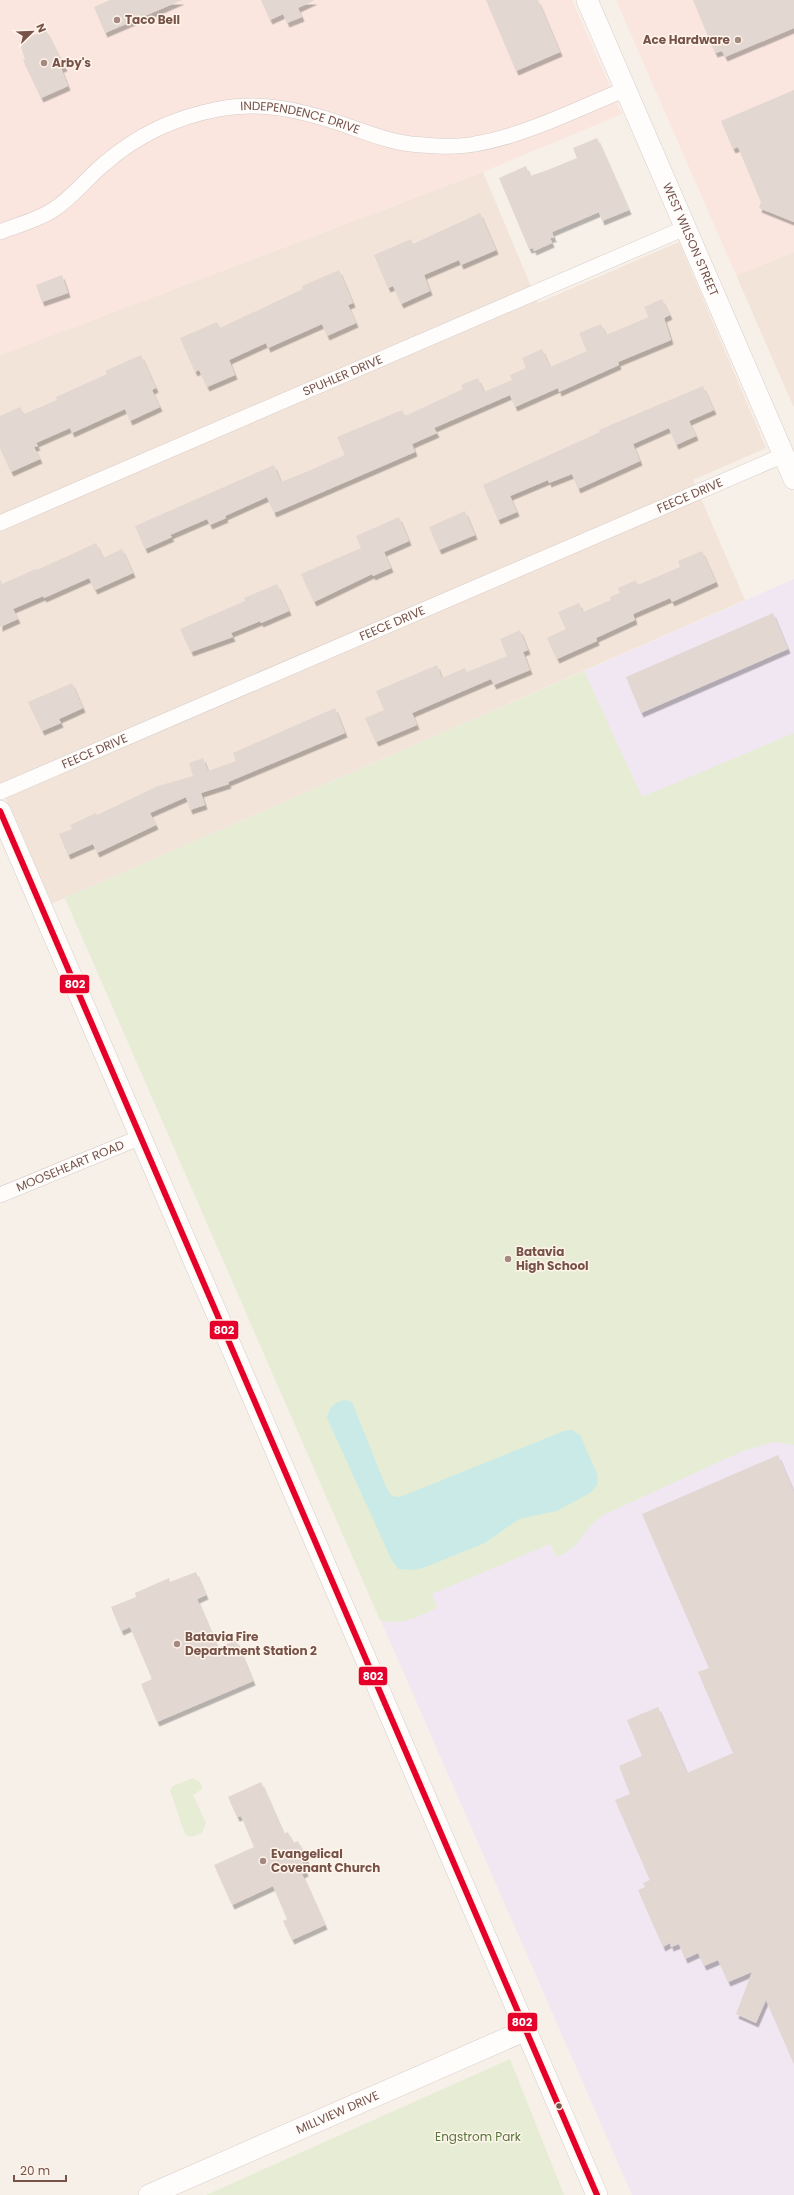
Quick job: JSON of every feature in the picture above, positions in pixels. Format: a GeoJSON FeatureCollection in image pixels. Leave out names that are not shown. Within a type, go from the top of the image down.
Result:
{"type":"FeatureCollection","features":[{"type":"Feature","properties":{"kind":"main road","name":"WEST WILSON STREET"},"geometry":{"type":"LineString","coordinates":[[587,0],[794,478]]}},
{"type":"Feature","properties":{"kind":"main road"},"geometry":{"type":"LineString","coordinates":[[0,811],[597,2195]]}},
{"type":"Feature","properties":{"kind":"main road","name":"MILLVIEW DRIVE"},"geometry":{"type":"LineString","coordinates":[[149,2195],[526,2030]]}},
{"type":"Feature","properties":{"kind":"street","name":"INDEPENDENCE DRIVE"},"geometry":{"type":"LineString","coordinates":[[0,232],[57,208],[80,190],[103,165],[134,141],[156,129],[184,117],[220,109],[250,106],[288,108],[316,115],[374,136],[410,144],[445,146],[475,144],[531,128],[626,89]]}},
{"type":"Feature","properties":{"kind":"street","name":"SPUHLER DRIVE"},"geometry":{"type":"LineString","coordinates":[[0,523],[685,228]]}},
{"type":"Feature","properties":{"kind":"street","name":"FEECE DRIVE"},"geometry":{"type":"LineString","coordinates":[[0,792],[784,455]]}},
{"type":"Feature","properties":{"kind":"street","name":"MOOSEHEART ROAD"},"geometry":{"type":"LineString","coordinates":[[0,1194],[140,1137]]}},
{"type":"Feature","properties":{"kind":"shaded area"},"geometry":{"type":"Polygon","coordinates":[[[0,0],[572,0],[622,114],[483,172],[0,355],[0,0]]]}},
{"type":"Feature","properties":{"kind":"shaded area"},"geometry":{"type":"Polygon","coordinates":[[[616,0],[794,0],[794,252],[736,275],[616,0]]]}},
{"type":"Feature","properties":{"kind":"shaded area"},"geometry":{"type":"Polygon","coordinates":[[[483,172],[538,303],[679,242],[766,448],[693,480],[745,600],[51,904],[0,785],[0,355],[483,172]]]}},
{"type":"Feature","properties":{"kind":"shaded area"},"geometry":{"type":"Polygon","coordinates":[[[794,252],[794,408],[736,275],[794,252]]]}},
{"type":"Feature","properties":{"kind":"shaded area","name":"Batavia High School"},"geometry":{"type":"Polygon","coordinates":[[[794,579],[794,2195],[632,2195],[65,898],[794,579]]]}},
{"type":"Feature","properties":{"kind":"green space","name":"Batavia High School"},"geometry":{"type":"Polygon","coordinates":[[[584,671],[642,797],[794,733],[794,1445],[774,1442],[745,1450],[603,1515],[596,1520],[577,1543],[566,1553],[557,1557],[550,1544],[432,1594],[437,1608],[409,1620],[388,1622],[380,1620],[65,898],[584,671]]]}},
{"type":"Feature","properties":{"kind":"green space"},"geometry":{"type":"Polygon","coordinates":[[[193,1778],[200,1782],[202,1787],[201,1790],[193,1795],[206,1823],[202,1833],[191,1837],[186,1835],[170,1791],[173,1786],[193,1778]]]}},
{"type":"Feature","properties":{"kind":"green space","name":"Engstrom Park"},"geometry":{"type":"Polygon","coordinates":[[[510,2059],[564,2195],[206,2195],[510,2059]]]}},
{"type":"Feature","properties":{"kind":"water"},"geometry":{"type":"Polygon","coordinates":[[[346,1400],[352,1402],[386,1487],[392,1496],[400,1497],[564,1431],[572,1430],[580,1435],[598,1476],[597,1485],[590,1493],[557,1511],[519,1519],[485,1543],[423,1568],[411,1570],[398,1569],[391,1559],[327,1418],[333,1405],[346,1400]]]}},
{"type":"Feature","properties":{"kind":"building","name":"Taco Bell"},"geometry":{"type":"Polygon","coordinates":[[[110,0],[182,0],[105,33],[94,7],[110,0]]]}},
{"type":"Feature","properties":{"kind":"building"},"geometry":{"type":"Polygon","coordinates":[[[261,0],[315,0],[298,8],[302,17],[287,23],[283,14],[270,20],[261,0]]]}},
{"type":"Feature","properties":{"kind":"building"},"geometry":{"type":"Polygon","coordinates":[[[486,0],[538,0],[560,52],[516,71],[486,0]]]}},
{"type":"Feature","properties":{"kind":"building","name":"Ace Hardware"},"geometry":{"type":"Polygon","coordinates":[[[693,0],[794,0],[794,28],[725,57],[722,51],[715,53],[693,0]]]}},
{"type":"Feature","properties":{"kind":"building","name":"Arby's"},"geometry":{"type":"Polygon","coordinates":[[[46,30],[65,67],[61,68],[68,86],[41,98],[23,60],[25,59],[19,41],[46,30]]]}},
{"type":"Feature","properties":{"kind":"building"},"geometry":{"type":"Polygon","coordinates":[[[794,90],[794,222],[759,208],[761,202],[738,147],[733,149],[721,121],[794,90]]]}},
{"type":"Feature","properties":{"kind":"building"},"geometry":{"type":"Polygon","coordinates":[[[597,138],[629,210],[602,221],[599,212],[552,232],[554,238],[550,238],[552,243],[534,251],[533,248],[529,249],[499,178],[526,166],[530,176],[577,158],[573,148],[597,138]]]}},
{"type":"Feature","properties":{"kind":"building"},"geometry":{"type":"Polygon","coordinates":[[[480,213],[496,250],[461,265],[459,260],[424,275],[430,291],[401,304],[393,286],[388,288],[374,255],[411,239],[413,244],[480,213]]]}},
{"type":"Feature","properties":{"kind":"building"},"geometry":{"type":"Polygon","coordinates":[[[339,270],[353,303],[348,305],[356,323],[327,336],[322,324],[268,348],[266,343],[229,360],[235,375],[207,387],[199,370],[195,372],[180,338],[217,322],[220,328],[303,289],[302,286],[339,270]]]}},
{"type":"Feature","properties":{"kind":"building"},"geometry":{"type":"Polygon","coordinates":[[[62,275],[68,293],[42,302],[36,285],[62,275]]]}},
{"type":"Feature","properties":{"kind":"building"},"geometry":{"type":"Polygon","coordinates":[[[662,299],[670,315],[664,318],[671,340],[618,362],[619,365],[559,392],[558,388],[515,407],[510,395],[434,428],[437,433],[412,444],[415,452],[274,513],[267,497],[225,516],[226,518],[210,525],[207,519],[170,535],[172,537],[145,549],[135,526],[274,465],[281,482],[306,472],[345,455],[337,437],[402,410],[405,416],[463,389],[461,385],[478,378],[484,392],[512,380],[510,375],[526,368],[522,358],[542,349],[550,367],[587,351],[579,333],[601,324],[606,335],[649,317],[644,307],[662,299]]]}},
{"type":"Feature","properties":{"kind":"building"},"geometry":{"type":"Polygon","coordinates":[[[141,355],[156,388],[152,390],[160,407],[130,421],[125,409],[72,433],[70,428],[36,443],[38,446],[34,447],[40,459],[11,472],[0,448],[0,416],[20,407],[24,414],[57,400],[56,397],[107,374],[105,371],[141,355]]]}},
{"type":"Feature","properties":{"kind":"building"},"geometry":{"type":"Polygon","coordinates":[[[703,386],[714,410],[689,421],[696,436],[676,445],[669,428],[633,444],[640,461],[578,489],[572,474],[549,483],[548,480],[510,496],[517,512],[498,520],[483,485],[600,432],[599,430],[703,386]]]}},
{"type":"Feature","properties":{"kind":"building"},"geometry":{"type":"Polygon","coordinates":[[[465,511],[475,535],[439,550],[429,527],[465,511]]]}},
{"type":"Feature","properties":{"kind":"building"},"geometry":{"type":"Polygon","coordinates":[[[399,517],[409,541],[384,552],[391,568],[373,576],[372,574],[314,602],[301,574],[361,548],[356,536],[399,517]]]}},
{"type":"Feature","properties":{"kind":"building"},"geometry":{"type":"Polygon","coordinates":[[[96,543],[103,558],[122,549],[133,573],[95,590],[89,578],[44,598],[43,596],[13,609],[18,619],[0,627],[0,579],[2,584],[96,543]]]}},
{"type":"Feature","properties":{"kind":"building"},"geometry":{"type":"Polygon","coordinates":[[[702,551],[716,582],[672,602],[670,598],[633,614],[635,620],[596,638],[597,641],[557,659],[547,638],[566,629],[558,612],[579,603],[583,612],[611,600],[610,597],[620,593],[618,588],[636,580],[638,585],[680,567],[678,561],[702,551]]]}},
{"type":"Feature","properties":{"kind":"building"},"geometry":{"type":"Polygon","coordinates":[[[277,584],[289,611],[261,623],[260,621],[231,633],[233,637],[191,652],[180,629],[245,601],[244,598],[277,584]]]}},
{"type":"Feature","properties":{"kind":"building"},"geometry":{"type":"Polygon","coordinates":[[[773,613],[788,649],[641,713],[626,677],[773,613]]]}},
{"type":"Feature","properties":{"kind":"building"},"geometry":{"type":"Polygon","coordinates":[[[520,630],[528,650],[523,652],[530,670],[494,685],[491,679],[412,713],[417,725],[376,742],[365,718],[384,710],[376,691],[437,665],[442,678],[465,668],[467,672],[507,656],[500,639],[520,630]]]}},
{"type":"Feature","properties":{"kind":"building"},"geometry":{"type":"Polygon","coordinates":[[[72,683],[83,708],[59,719],[61,723],[42,731],[28,702],[72,683]]]}},
{"type":"Feature","properties":{"kind":"building"},"geometry":{"type":"Polygon","coordinates":[[[335,708],[345,733],[228,782],[229,784],[201,793],[205,805],[190,810],[186,797],[150,813],[156,825],[97,853],[93,844],[68,855],[59,834],[72,829],[70,825],[96,813],[97,815],[158,786],[193,776],[189,763],[203,758],[208,771],[236,761],[233,753],[335,708]]]}},
{"type":"Feature","properties":{"kind":"building"},"geometry":{"type":"Polygon","coordinates":[[[778,1455],[794,1492],[794,2064],[766,2000],[756,2023],[736,2014],[752,1972],[728,1982],[718,1960],[704,1966],[698,1953],[685,1959],[679,1944],[671,1947],[670,1943],[663,1947],[638,1890],[645,1887],[643,1883],[650,1880],[615,1800],[630,1794],[619,1766],[642,1756],[627,1720],[658,1707],[687,1773],[733,1753],[698,1672],[709,1668],[642,1514],[778,1455]]]}},
{"type":"Feature","properties":{"kind":"building","name":"Batavia Fire Department Station 2"},"geometry":{"type":"Polygon","coordinates":[[[196,1572],[206,1595],[197,1599],[218,1648],[236,1640],[253,1681],[157,1722],[141,1684],[152,1679],[130,1627],[121,1631],[111,1607],[136,1597],[135,1593],[169,1578],[170,1582],[196,1572]]]}},
{"type":"Feature","properties":{"kind":"building","name":"Evangelical Covenant Church"},"geometry":{"type":"Polygon","coordinates":[[[261,1782],[284,1834],[288,1832],[293,1843],[298,1841],[307,1860],[302,1862],[306,1872],[302,1874],[325,1925],[292,1940],[283,1921],[287,1919],[273,1886],[232,1905],[214,1865],[254,1847],[241,1816],[237,1817],[228,1797],[261,1782]]]}},
{"type":"Feature","properties":{"kind":"transit line","name":"802"},"geometry":{"type":"LineString","coordinates":[[0,811],[597,2195]]}},
{"type":"Feature","properties":{"kind":"place","name":"Taco Bell"},"geometry":{"type":"Point","coordinates":[117,20]}},
{"type":"Feature","properties":{"kind":"place","name":"Ace Hardware"},"geometry":{"type":"Point","coordinates":[738,40]}},
{"type":"Feature","properties":{"kind":"place","name":"Arby's"},"geometry":{"type":"Point","coordinates":[44,63]}},
{"type":"Feature","properties":{"kind":"place","name":"Batavia High School"},"geometry":{"type":"Point","coordinates":[508,1259]}},
{"type":"Feature","properties":{"kind":"place","name":"Batavia Fire Department Station 2"},"geometry":{"type":"Point","coordinates":[177,1644]}},
{"type":"Feature","properties":{"kind":"place","name":"Evangelical Covenant Church"},"geometry":{"type":"Point","coordinates":[263,1861]}}]}
